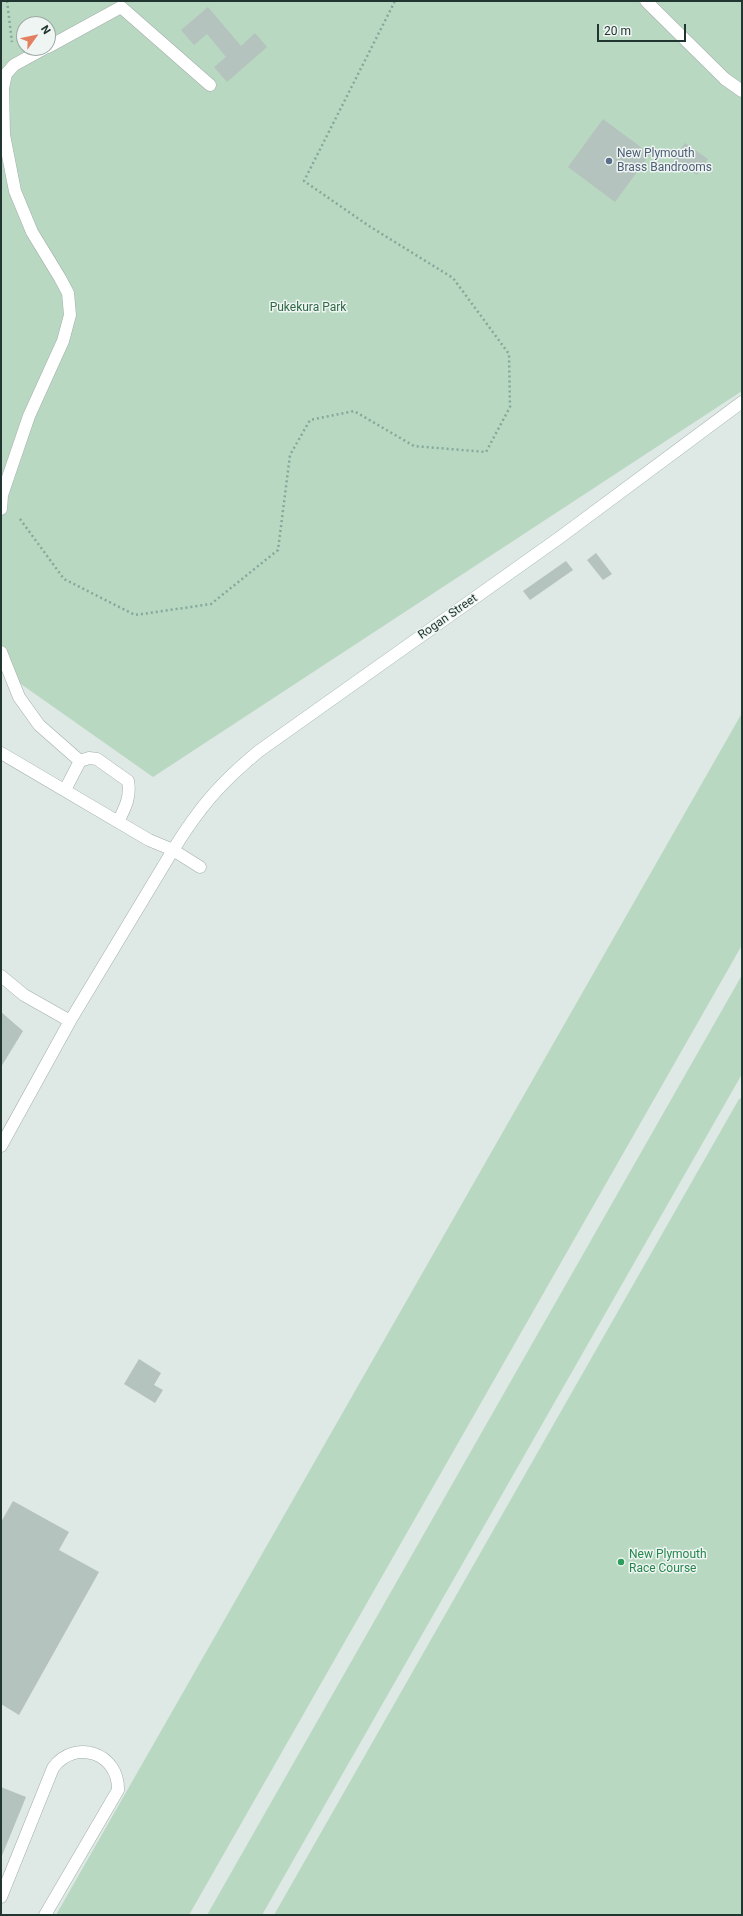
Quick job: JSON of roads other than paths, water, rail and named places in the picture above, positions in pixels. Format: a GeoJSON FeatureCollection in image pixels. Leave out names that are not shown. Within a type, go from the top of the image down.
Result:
{"type":"FeatureCollection","features":[{"type":"Feature","properties":{"kind":"street"},"geometry":{"type":"LineString","coordinates":[[646,1],[725,78],[742,91]]}},
{"type":"Feature","properties":{"kind":"street"},"geometry":{"type":"LineString","coordinates":[[56,42],[122,7],[210,85]]}},
{"type":"Feature","properties":{"kind":"street"},"geometry":{"type":"LineString","coordinates":[[1,509],[2,496],[29,416],[63,341],[70,316],[68,293],[32,232],[15,191],[4,135],[4,96],[6,74],[14,65],[30,56]]}},
{"type":"Feature","properties":{"kind":"street","name":"Rogan Street"},"geometry":{"type":"LineString","coordinates":[[1,1146],[70,1021],[173,850],[193,819],[213,793],[233,772],[258,751],[560,538],[742,402]]}},
{"type":"Feature","properties":{"kind":"street"},"geometry":{"type":"LineString","coordinates":[[1,652],[19,697],[39,725],[80,761]]}},
{"type":"Feature","properties":{"kind":"street"},"geometry":{"type":"LineString","coordinates":[[1,753],[148,840],[173,850],[200,867]]}},
{"type":"Feature","properties":{"kind":"street"},"geometry":{"type":"LineString","coordinates":[[65,790],[80,761],[89,758],[96,759],[128,781],[130,791],[128,801],[113,819]]}},
{"type":"Feature","properties":{"kind":"street"},"geometry":{"type":"LineString","coordinates":[[1,976],[12,986],[70,1021]]}},
{"type":"Feature","properties":{"kind":"street"},"geometry":{"type":"LineString","coordinates":[[1,1897],[53,1768],[58,1760],[76,1752],[85,1751],[96,1754],[105,1760],[112,1768],[118,1778],[118,1790],[45,1915]]}},
{"type":"Feature","properties":{"kind":"place","name":"New Plymouth Brass Bandrooms"},"geometry":{"type":"Point","coordinates":[609,161]}},
{"type":"Feature","properties":{"kind":"place","name":"New Plymouth Race Course"},"geometry":{"type":"Point","coordinates":[621,1562]}},
{"type":"Feature","properties":{"kind":"park label","name":"Pukekura Park"},"geometry":{"type":"Point","coordinates":[308,308]}}]}
